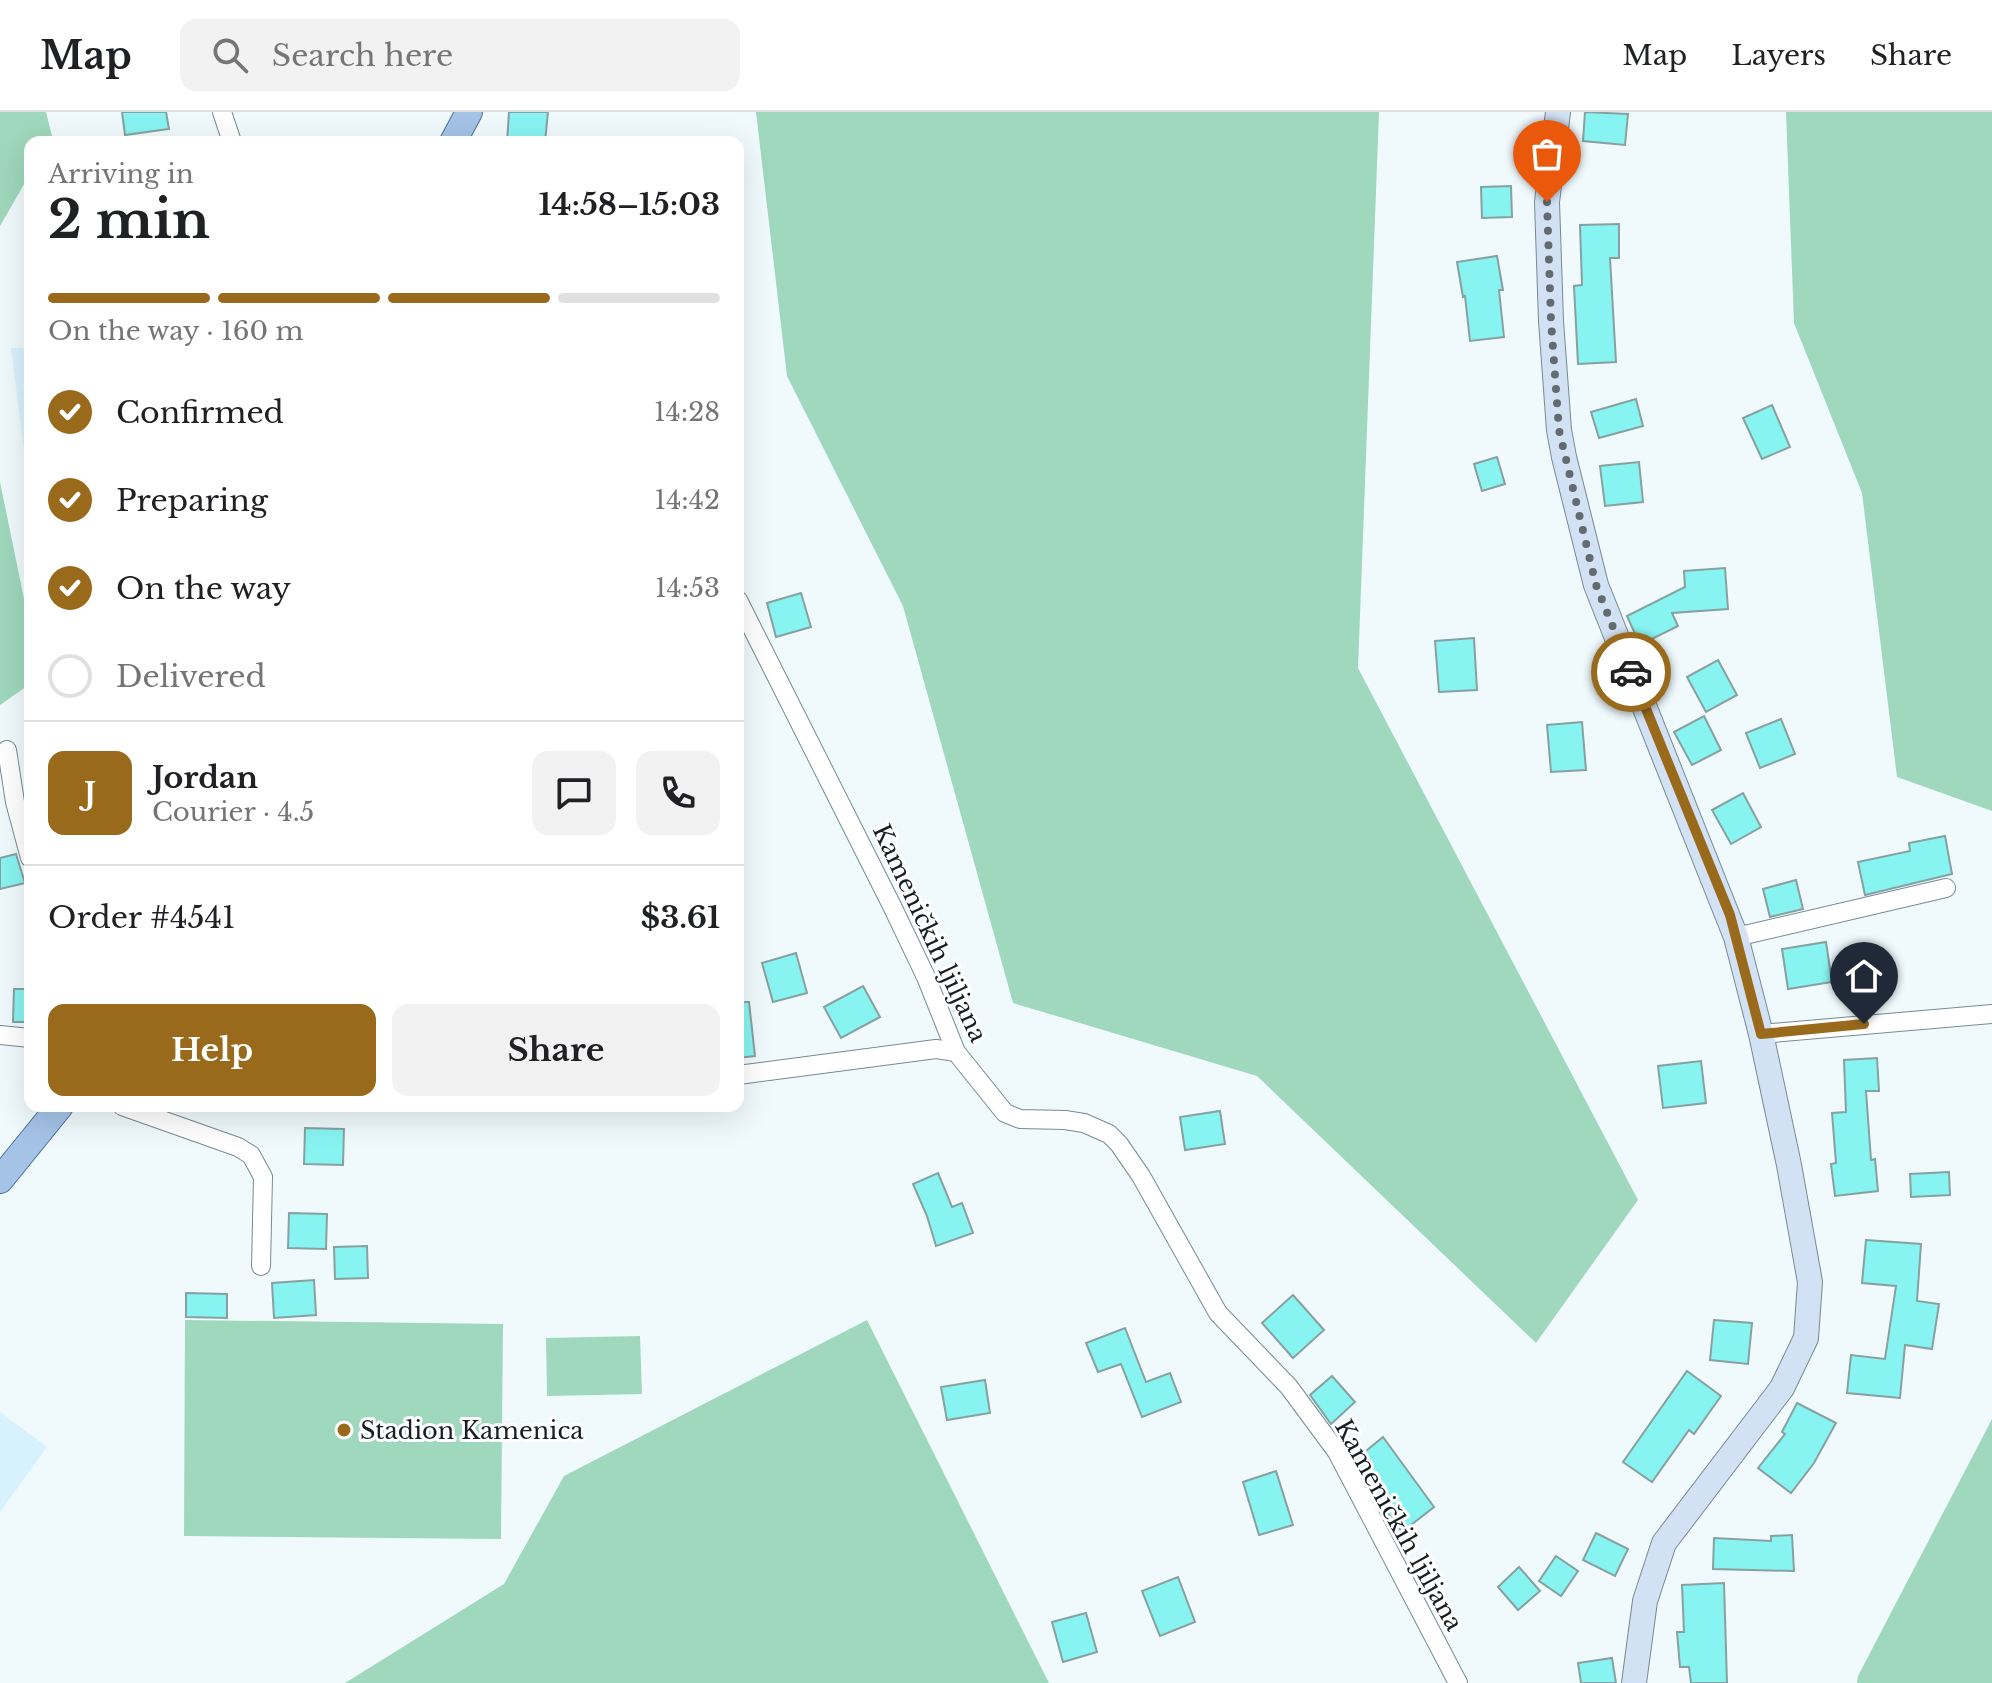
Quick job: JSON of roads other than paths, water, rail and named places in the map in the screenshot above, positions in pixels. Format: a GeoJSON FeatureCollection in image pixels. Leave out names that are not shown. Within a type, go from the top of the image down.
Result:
{"type":"FeatureCollection","features":[{"type":"Feature","properties":{"kind":"main road"},"geometry":{"type":"LineString","coordinates":[[456,136],[469,112]]}},
{"type":"Feature","properties":{"kind":"main road"},"geometry":{"type":"LineString","coordinates":[[0,1180],[55,1112]]}},
{"type":"Feature","properties":{"kind":"street"},"geometry":{"type":"LineString","coordinates":[[222,112],[230,136]]}},
{"type":"Feature","properties":{"kind":"street"},"geometry":{"type":"LineString","coordinates":[[1558,112],[1547,202],[1551,321],[1559,430],[1564,457],[1596,585],[1736,937],[1761,1034],[1810,1282],[1806,1338],[1782,1388],[1664,1543],[1645,1601],[1634,1683]]}},
{"type":"Feature","properties":{"kind":"street","name":"Kameničkih ljiljana"},"geometry":{"type":"LineString","coordinates":[[744,612],[893,908],[932,990],[956,1052],[1005,1113],[1020,1119],[1084,1123],[1109,1134],[1119,1144],[1141,1176],[1218,1313],[1289,1387],[1337,1452],[1458,1683]]}},
{"type":"Feature","properties":{"kind":"street"},"geometry":{"type":"LineString","coordinates":[[7,750],[24,836]]}},
{"type":"Feature","properties":{"kind":"street"},"geometry":{"type":"LineString","coordinates":[[1736,937],[1946,888]]}},
{"type":"Feature","properties":{"kind":"street"},"geometry":{"type":"LineString","coordinates":[[1761,1034],[1992,1014]]}},
{"type":"Feature","properties":{"kind":"street"},"geometry":{"type":"LineString","coordinates":[[0,1035],[24,1037]]}},
{"type":"Feature","properties":{"kind":"street"},"geometry":{"type":"LineString","coordinates":[[744,1074],[936,1049],[956,1052]]}},
{"type":"Feature","properties":{"kind":"street"},"geometry":{"type":"LineString","coordinates":[[139,1112],[238,1147],[251,1155],[263,1177],[261,1266]]}},
{"type":"Feature","properties":{"kind":"place","name":"Stadion Kamenica"},"geometry":{"type":"Point","coordinates":[344,1430]}}]}
